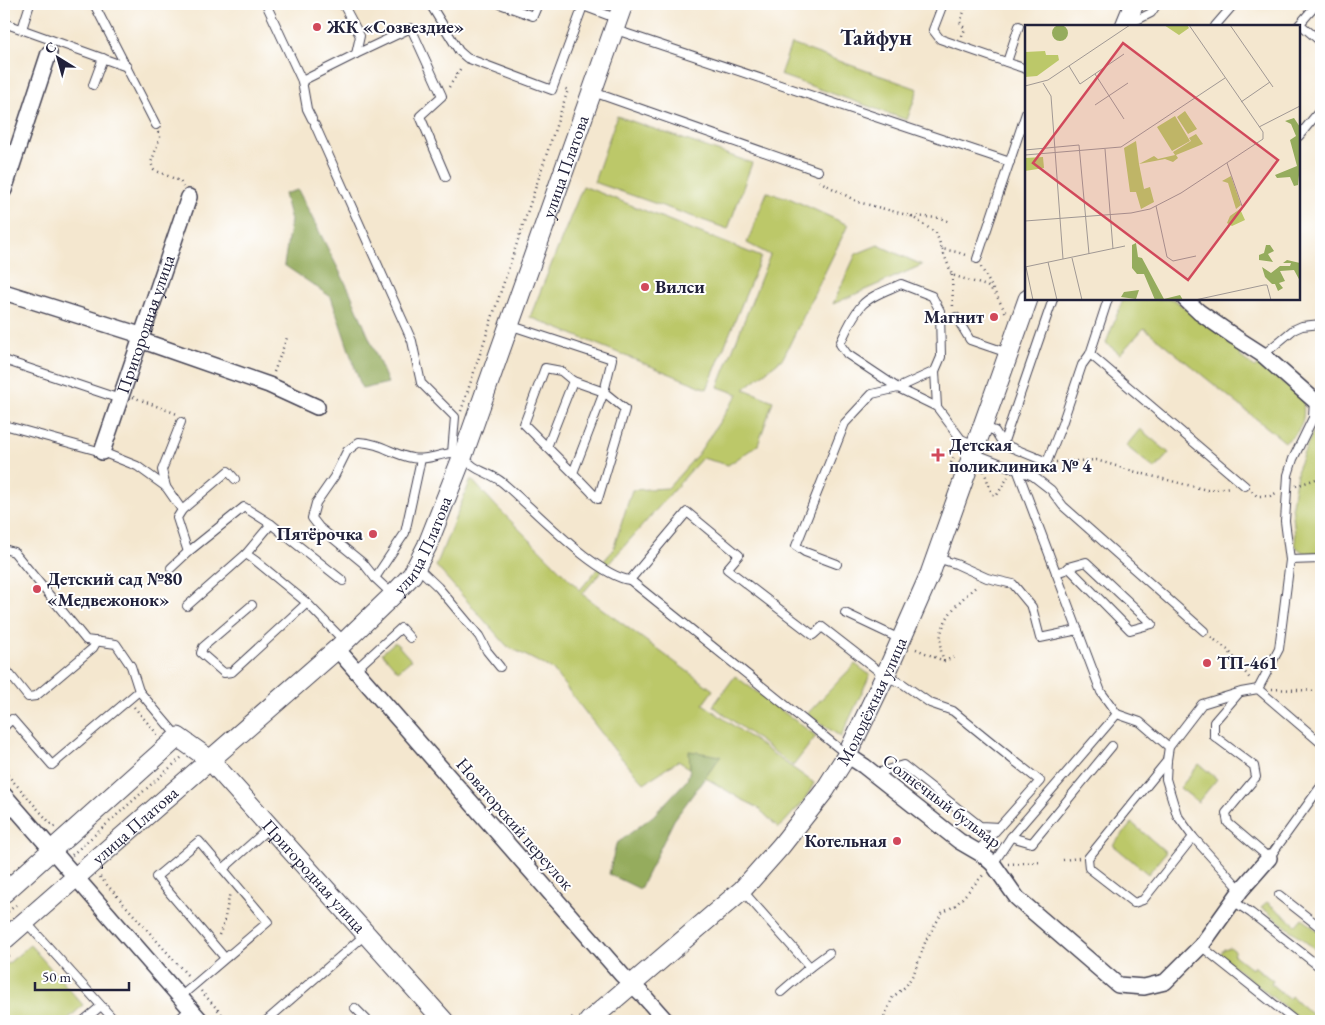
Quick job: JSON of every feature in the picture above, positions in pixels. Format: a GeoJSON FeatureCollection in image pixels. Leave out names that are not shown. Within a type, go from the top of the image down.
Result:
{"type":"FeatureCollection","features":[{"type":"Feature","properties":{"kind":"street"},"geometry":{"type":"LineString","coordinates":[[1126,25],[1134,4]]}},
{"type":"Feature","properties":{"kind":"street","name":"улица Платова"},"geometry":{"type":"LineString","coordinates":[[4,893],[65,851],[209,760],[341,646],[412,575],[417,566],[457,454],[509,325],[618,17]]}},
{"type":"Feature","properties":{"kind":"street"},"geometry":{"type":"LineString","coordinates":[[4,190],[49,53]]}},
{"type":"Feature","properties":{"kind":"street","name":"Пригородная улица"},"geometry":{"type":"LineString","coordinates":[[102,452],[189,197]]}},
{"type":"Feature","properties":{"kind":"street"},"geometry":{"type":"LineString","coordinates":[[4,292],[134,333],[140,340],[269,385],[317,407]]}},
{"type":"Feature","properties":{"kind":"street","name":"Молодёжная улица"},"geometry":{"type":"LineString","coordinates":[[589,1021],[742,890],[781,846],[825,790],[847,755],[886,676],[908,644],[968,451],[982,426],[1028,300]]}},
{"type":"Feature","properties":{"kind":"street"},"geometry":{"type":"LineString","coordinates":[[1186,300],[1206,317],[1263,355],[1318,400]]}},
{"type":"Feature","properties":{"kind":"street","name":"Новаторский переулок"},"geometry":{"type":"LineString","coordinates":[[341,646],[355,670],[632,985],[666,1021]]}},
{"type":"Feature","properties":{"kind":"street","name":"улица Платова"},"geometry":{"type":"LineString","coordinates":[[10,944],[65,851],[185,742]]}},
{"type":"Feature","properties":{"kind":"street","name":"Пригородная улица"},"geometry":{"type":"LineString","coordinates":[[185,742],[209,760],[444,1021]]}},
{"type":"Feature","properties":{"kind":"street","name":"Солнечный бульвар"},"geometry":{"type":"LineString","coordinates":[[847,755],[959,841],[994,864],[1017,898],[1118,984],[1144,987],[1165,982],[1201,946],[1237,896],[1269,858]]}},
{"type":"Feature","properties":{"kind":"street"},"geometry":{"type":"LineString","coordinates":[[4,795],[65,851],[201,1021]]}},
{"type":"Feature","properties":{"kind":"lane"},"geometry":{"type":"LineString","coordinates":[[22,29],[30,4]]}},
{"type":"Feature","properties":{"kind":"lane"},"geometry":{"type":"LineString","coordinates":[[94,4],[156,125]]}},
{"type":"Feature","properties":{"kind":"lane"},"geometry":{"type":"LineString","coordinates":[[266,4],[302,81],[307,110],[412,341],[421,383],[455,417],[457,454],[468,464],[501,481],[589,560],[620,579],[630,580],[847,755]]}},
{"type":"Feature","properties":{"kind":"lane"},"geometry":{"type":"LineString","coordinates":[[343,4],[360,36],[356,54]]}},
{"type":"Feature","properties":{"kind":"lane"},"geometry":{"type":"LineString","coordinates":[[430,4],[459,51],[467,58],[552,90],[581,5],[1010,162]]}},
{"type":"Feature","properties":{"kind":"lane"},"geometry":{"type":"LineString","coordinates":[[500,4],[533,16],[538,4]]}},
{"type":"Feature","properties":{"kind":"lane"},"geometry":{"type":"LineString","coordinates":[[943,4],[933,30],[940,39],[1025,69]]}},
{"type":"Feature","properties":{"kind":"lane"},"geometry":{"type":"LineString","coordinates":[[1128,25],[1151,13],[1158,4]]}},
{"type":"Feature","properties":{"kind":"lane"},"geometry":{"type":"LineString","coordinates":[[1216,25],[1234,4]]}},
{"type":"Feature","properties":{"kind":"lane"},"geometry":{"type":"LineString","coordinates":[[1299,25],[1317,4]]}},
{"type":"Feature","properties":{"kind":"lane"},"geometry":{"type":"LineString","coordinates":[[4,23],[126,67]]}},
{"type":"Feature","properties":{"kind":"lane"},"geometry":{"type":"LineString","coordinates":[[1007,62],[1020,26]]}},
{"type":"Feature","properties":{"kind":"lane"},"geometry":{"type":"LineString","coordinates":[[1300,26],[1321,42]]}},
{"type":"Feature","properties":{"kind":"lane"},"geometry":{"type":"LineString","coordinates":[[302,81],[411,28],[442,96],[420,116],[446,177]]}},
{"type":"Feature","properties":{"kind":"lane"},"geometry":{"type":"LineString","coordinates":[[93,85],[102,58]]}},
{"type":"Feature","properties":{"kind":"lane"},"geometry":{"type":"LineString","coordinates":[[592,92],[818,171]]}},
{"type":"Feature","properties":{"kind":"lane"},"geometry":{"type":"LineString","coordinates":[[1300,135],[1321,109]]}},
{"type":"Feature","properties":{"kind":"lane"},"geometry":{"type":"LineString","coordinates":[[977,259],[1025,116]]}},
{"type":"Feature","properties":{"kind":"lane"},"geometry":{"type":"LineString","coordinates":[[938,407],[898,388],[847,354],[840,344],[853,317],[862,304],[901,284],[932,296],[940,311],[941,357],[935,371],[938,407],[968,451],[1033,476],[1051,490],[1063,506],[1204,631]]}},
{"type":"Feature","properties":{"kind":"lane"},"geometry":{"type":"LineString","coordinates":[[1003,444],[1053,300]]}},
{"type":"Feature","properties":{"kind":"lane"},"geometry":{"type":"LineString","coordinates":[[982,426],[995,431],[1003,444],[1047,462],[1082,365],[1090,354],[1108,300]]}},
{"type":"Feature","properties":{"kind":"lane"},"geometry":{"type":"LineString","coordinates":[[956,317],[970,340],[1008,353]]}},
{"type":"Feature","properties":{"kind":"lane"},"geometry":{"type":"LineString","coordinates":[[1263,355],[1293,330],[1302,326],[1321,324]]}},
{"type":"Feature","properties":{"kind":"lane"},"geometry":{"type":"LineString","coordinates":[[509,325],[612,359],[604,392],[573,473]]}},
{"type":"Feature","properties":{"kind":"lane"},"geometry":{"type":"LineString","coordinates":[[1090,354],[1246,486]]}},
{"type":"Feature","properties":{"kind":"lane"},"geometry":{"type":"LineString","coordinates":[[4,360],[121,396]]}},
{"type":"Feature","properties":{"kind":"lane"},"geometry":{"type":"LineString","coordinates":[[545,368],[561,371],[573,382],[604,392],[625,409],[598,499],[524,424],[545,368]]}},
{"type":"Feature","properties":{"kind":"lane"},"geometry":{"type":"LineString","coordinates":[[837,564],[805,552],[796,546],[845,423],[872,394],[898,388],[935,371]]}},
{"type":"Feature","properties":{"kind":"lane"},"geometry":{"type":"LineString","coordinates":[[547,447],[573,382]]}},
{"type":"Feature","properties":{"kind":"lane"},"geometry":{"type":"LineString","coordinates":[[1258,689],[1279,648],[1290,560],[1285,521],[1288,475],[1313,418],[1318,400]]}},
{"type":"Feature","properties":{"kind":"lane"},"geometry":{"type":"LineString","coordinates":[[166,487],[162,470],[181,422]]}},
{"type":"Feature","properties":{"kind":"lane"},"geometry":{"type":"LineString","coordinates":[[4,425],[102,452],[136,466],[166,487],[182,510]]}},
{"type":"Feature","properties":{"kind":"lane"},"geometry":{"type":"LineString","coordinates":[[394,595],[375,578],[363,563],[319,527],[312,518],[316,503],[334,477],[347,452],[359,442],[373,442],[411,458],[421,459],[457,454]]}},
{"type":"Feature","properties":{"kind":"lane"},"geometry":{"type":"LineString","coordinates":[[375,578],[405,533],[421,459]]}},
{"type":"Feature","properties":{"kind":"lane"},"geometry":{"type":"LineString","coordinates":[[1015,469],[1101,692],[1117,714],[1140,722],[1169,747]]}},
{"type":"Feature","properties":{"kind":"lane"},"geometry":{"type":"LineString","coordinates":[[188,552],[177,518],[182,510],[228,471],[235,478]]}},
{"type":"Feature","properties":{"kind":"lane"},"geometry":{"type":"LineString","coordinates":[[171,568],[244,507],[271,524],[343,580]]}},
{"type":"Feature","properties":{"kind":"lane"},"geometry":{"type":"LineString","coordinates":[[630,580],[687,512],[739,555],[727,569],[813,635],[822,627],[886,676],[903,684],[930,703],[953,711],[1040,781],[977,852]]}},
{"type":"Feature","properties":{"kind":"lane"},"geometry":{"type":"LineString","coordinates":[[187,606],[246,554],[271,524]]}},
{"type":"Feature","properties":{"kind":"lane"},"geometry":{"type":"LineString","coordinates":[[4,549],[14,552],[86,640],[116,644],[131,666],[139,691],[185,742]]}},
{"type":"Feature","properties":{"kind":"lane"},"geometry":{"type":"LineString","coordinates":[[246,554],[256,560],[307,603],[341,646]]}},
{"type":"Feature","properties":{"kind":"lane"},"geometry":{"type":"LineString","coordinates":[[936,558],[956,564],[987,578],[1012,584],[1032,607],[1040,638],[1078,630]]}},
{"type":"Feature","properties":{"kind":"lane"},"geometry":{"type":"LineString","coordinates":[[1290,560],[1321,559]]}},
{"type":"Feature","properties":{"kind":"lane"},"geometry":{"type":"LineString","coordinates":[[1056,573],[1068,567],[1086,562],[1152,624],[1130,630],[1068,567]]}},
{"type":"Feature","properties":{"kind":"lane"},"geometry":{"type":"LineString","coordinates":[[417,566],[438,587],[480,636],[487,650],[500,667]]}},
{"type":"Feature","properties":{"kind":"lane"},"geometry":{"type":"LineString","coordinates":[[252,605],[203,646],[201,653],[224,673],[232,672],[307,603]]}},
{"type":"Feature","properties":{"kind":"lane"},"geometry":{"type":"LineString","coordinates":[[845,613],[908,644]]}},
{"type":"Feature","properties":{"kind":"lane"},"geometry":{"type":"LineString","coordinates":[[355,670],[401,628],[410,638]]}},
{"type":"Feature","properties":{"kind":"lane"},"geometry":{"type":"LineString","coordinates":[[4,667],[28,696],[36,696],[93,648],[97,641]]}},
{"type":"Feature","properties":{"kind":"lane"},"geometry":{"type":"LineString","coordinates":[[1258,689],[1241,692],[1202,704],[1169,747],[1166,779],[1177,814],[1237,896],[1251,913],[1321,968]]}},
{"type":"Feature","properties":{"kind":"lane"},"geometry":{"type":"LineString","coordinates":[[1258,689],[1321,743]]}},
{"type":"Feature","properties":{"kind":"lane"},"geometry":{"type":"LineString","coordinates":[[4,727],[12,719],[52,765],[139,691]]}},
{"type":"Feature","properties":{"kind":"lane"},"geometry":{"type":"LineString","coordinates":[[1241,692],[1214,722],[1214,736],[1254,766],[1256,777],[1226,813],[1228,823],[1269,858],[1321,786]]}},
{"type":"Feature","properties":{"kind":"lane"},"geometry":{"type":"LineString","coordinates":[[994,864],[1012,837],[1117,714]]}},
{"type":"Feature","properties":{"kind":"lane"},"geometry":{"type":"LineString","coordinates":[[1012,837],[1032,843],[1112,746]]}},
{"type":"Feature","properties":{"kind":"lane"},"geometry":{"type":"LineString","coordinates":[[1167,760],[1088,858],[1089,868],[1134,903],[1143,900],[1193,837]]}},
{"type":"Feature","properties":{"kind":"lane"},"geometry":{"type":"LineString","coordinates":[[874,774],[903,765],[980,826],[999,827]]}},
{"type":"Feature","properties":{"kind":"lane"},"geometry":{"type":"LineString","coordinates":[[4,819],[16,808]]}},
{"type":"Feature","properties":{"kind":"lane"},"geometry":{"type":"LineString","coordinates":[[223,869],[270,828]]}},
{"type":"Feature","properties":{"kind":"lane"},"geometry":{"type":"LineString","coordinates":[[180,997],[268,922],[199,841],[156,877],[225,958]]}},
{"type":"Feature","properties":{"kind":"lane"},"geometry":{"type":"LineString","coordinates":[[742,890],[810,967]]}},
{"type":"Feature","properties":{"kind":"lane"},"geometry":{"type":"LineString","coordinates":[[1279,895],[1321,928]]}},
{"type":"Feature","properties":{"kind":"lane"},"geometry":{"type":"LineString","coordinates":[[25,921],[115,1021]]}},
{"type":"Feature","properties":{"kind":"lane"},"geometry":{"type":"LineString","coordinates":[[266,1021],[366,934]]}},
{"type":"Feature","properties":{"kind":"lane"},"geometry":{"type":"LineString","coordinates":[[1201,946],[1295,1021]]}},
{"type":"Feature","properties":{"kind":"lane"},"geometry":{"type":"LineString","coordinates":[[781,992],[829,953]]}},
{"type":"Feature","properties":{"kind":"lane"},"geometry":{"type":"LineString","coordinates":[[82,1021],[101,1006]]}},
{"type":"Feature","properties":{"kind":"lane"},"geometry":{"type":"LineString","coordinates":[[356,1008],[368,1021]]}},
{"type":"Feature","properties":{"kind":"lane"},"geometry":{"type":"LineString","coordinates":[[177,1021],[190,1009]]}},
{"type":"Feature","properties":{"kind":"path"},"geometry":{"type":"LineString","coordinates":[[960,46],[965,29],[960,22],[967,4]]}},
{"type":"Feature","properties":{"kind":"path"},"geometry":{"type":"LineString","coordinates":[[452,82],[461,67]]}},
{"type":"Feature","properties":{"kind":"path"},"geometry":{"type":"LineString","coordinates":[[455,428],[568,90],[555,84]]}},
{"type":"Feature","properties":{"kind":"path"},"geometry":{"type":"LineString","coordinates":[[156,125],[160,137],[151,163],[154,170],[180,182],[189,197]]}},
{"type":"Feature","properties":{"kind":"path"},"geometry":{"type":"LineString","coordinates":[[815,179],[858,202],[911,216],[940,218],[950,222]]}},
{"type":"Feature","properties":{"kind":"path"},"geometry":{"type":"LineString","coordinates":[[911,216],[936,233],[952,275],[953,294],[951,305],[956,317]]}},
{"type":"Feature","properties":{"kind":"path"},"geometry":{"type":"LineString","coordinates":[[942,249],[977,259],[1007,316]]}},
{"type":"Feature","properties":{"kind":"path"},"geometry":{"type":"LineString","coordinates":[[952,275],[987,286],[995,292]]}},
{"type":"Feature","properties":{"kind":"path"},"geometry":{"type":"LineString","coordinates":[[269,385],[288,335]]}},
{"type":"Feature","properties":{"kind":"path"},"geometry":{"type":"LineString","coordinates":[[121,396],[178,415],[181,422]]}},
{"type":"Feature","properties":{"kind":"path"},"geometry":{"type":"LineString","coordinates":[[951,463],[968,451]]}},
{"type":"Feature","properties":{"kind":"path"},"geometry":{"type":"LineString","coordinates":[[1047,462],[1096,460],[1207,490],[1246,486]]}},
{"type":"Feature","properties":{"kind":"path"},"geometry":{"type":"LineString","coordinates":[[983,470],[992,494],[997,494],[1015,469]]}},
{"type":"Feature","properties":{"kind":"path"},"geometry":{"type":"LineString","coordinates":[[944,661],[939,648],[942,628],[952,609],[987,578]]}},
{"type":"Feature","properties":{"kind":"path"},"geometry":{"type":"LineString","coordinates":[[1204,631],[1228,650],[1258,689],[1321,691]]}},
{"type":"Feature","properties":{"kind":"path"},"geometry":{"type":"LineString","coordinates":[[908,644],[944,661],[957,656]]}},
{"type":"Feature","properties":{"kind":"path"},"geometry":{"type":"LineString","coordinates":[[128,700],[158,733],[158,738]]}},
{"type":"Feature","properties":{"kind":"path"},"geometry":{"type":"LineString","coordinates":[[65,851],[185,742]]}},
{"type":"Feature","properties":{"kind":"path"},"geometry":{"type":"LineString","coordinates":[[4,771],[52,826],[65,851],[195,984],[228,1021]]}},
{"type":"Feature","properties":{"kind":"path"},"geometry":{"type":"LineString","coordinates":[[1063,860],[1088,858]]}},
{"type":"Feature","properties":{"kind":"path"},"geometry":{"type":"LineString","coordinates":[[882,1021],[893,997],[906,986],[914,973],[926,940],[942,913],[956,905],[994,864],[1042,862]]}},
{"type":"Feature","properties":{"kind":"path"},"geometry":{"type":"LineString","coordinates":[[214,946],[224,923],[232,880]]}},
{"type":"Feature","properties":{"kind":"path"},"geometry":{"type":"LineString","coordinates":[[4,959],[10,944]]}},
{"type":"Feature","properties":{"kind":"green space"},"geometry":{"type":"Polygon","coordinates":[[[791,44],[918,89],[907,120],[780,75],[791,44]]]}},
{"type":"Feature","properties":{"kind":"green space"},"geometry":{"type":"Polygon","coordinates":[[[617,116],[752,163],[728,229],[594,182],[617,116]]]}},
{"type":"Feature","properties":{"kind":"green space","name":"Вилси"},"geometry":{"type":"Polygon","coordinates":[[[583,186],[761,257],[707,389],[530,317],[583,186]]]}},
{"type":"Feature","properties":{"kind":"green space"},"geometry":{"type":"Polygon","coordinates":[[[298,190],[350,292],[388,383],[362,389],[331,297],[284,265],[291,220],[284,194],[298,190]]]}},
{"type":"Feature","properties":{"kind":"green space"},"geometry":{"type":"Polygon","coordinates":[[[767,192],[789,198],[848,225],[783,358],[744,389],[773,401],[758,445],[728,465],[702,458],[582,594],[713,690],[703,704],[814,783],[804,801],[779,828],[757,807],[678,761],[644,783],[616,752],[552,669],[507,646],[436,566],[471,479],[580,590],[613,550],[632,490],[668,488],[698,454],[738,394],[718,387],[770,255],[747,243],[767,192]]]}},
{"type":"Feature","properties":{"kind":"green space"},"geometry":{"type":"Polygon","coordinates":[[[878,245],[922,265],[833,304],[856,254],[878,245]]]}},
{"type":"Feature","properties":{"kind":"green space"},"geometry":{"type":"Polygon","coordinates":[[[1123,300],[1174,300],[1243,350],[1240,356],[1255,368],[1260,363],[1303,400],[1304,413],[1302,424],[1296,433],[1285,442],[1144,328],[1120,354],[1106,343],[1123,300]]]}},
{"type":"Feature","properties":{"kind":"green space"},"geometry":{"type":"Polygon","coordinates":[[[1321,420],[1321,552],[1305,554],[1296,547],[1292,504],[1298,467],[1317,422],[1321,420]]]}},
{"type":"Feature","properties":{"kind":"green space"},"geometry":{"type":"Polygon","coordinates":[[[1140,429],[1169,453],[1155,469],[1126,446],[1140,429]]]}},
{"type":"Feature","properties":{"kind":"green space"},"geometry":{"type":"Polygon","coordinates":[[[395,642],[411,660],[398,671],[382,653],[395,642]]]}},
{"type":"Feature","properties":{"kind":"green space"},"geometry":{"type":"Polygon","coordinates":[[[855,664],[870,675],[841,737],[807,714],[855,664]]]}},
{"type":"Feature","properties":{"kind":"green space"},"geometry":{"type":"Polygon","coordinates":[[[735,676],[816,736],[793,766],[713,706],[735,676]]]}},
{"type":"Feature","properties":{"kind":"green space"},"geometry":{"type":"Polygon","coordinates":[[[689,751],[721,756],[674,820],[640,889],[609,874],[616,844],[653,816],[687,780],[690,769],[689,751]]]}},
{"type":"Feature","properties":{"kind":"green space"},"geometry":{"type":"Polygon","coordinates":[[[1199,764],[1217,779],[1198,802],[1180,788],[1199,764]]]}},
{"type":"Feature","properties":{"kind":"green space"},"geometry":{"type":"Polygon","coordinates":[[[1132,823],[1166,852],[1148,874],[1113,845],[1132,823]]]}},
{"type":"Feature","properties":{"kind":"green space"},"geometry":{"type":"Polygon","coordinates":[[[1267,902],[1296,925],[1302,918],[1321,934],[1321,954],[1261,907],[1267,902]]]}},
{"type":"Feature","properties":{"kind":"green space"},"geometry":{"type":"Polygon","coordinates":[[[30,945],[83,1005],[66,1021],[4,1021],[4,967],[30,945]]]}},
{"type":"Feature","properties":{"kind":"green space"},"geometry":{"type":"Polygon","coordinates":[[[1230,947],[1235,951],[1233,954],[1252,969],[1254,966],[1273,981],[1271,984],[1289,999],[1291,996],[1319,1021],[1302,1021],[1220,955],[1224,949],[1230,947]]]}},
{"type":"Feature","properties":{"kind":"place","name":"ЖК «Созвездие»"},"geometry":{"type":"Point","coordinates":[317,27]}},
{"type":"Feature","properties":{"kind":"place","name":"Вилси"},"geometry":{"type":"Point","coordinates":[645,287]}},
{"type":"Feature","properties":{"kind":"place","name":"Магнит"},"geometry":{"type":"Point","coordinates":[994,317]}},
{"type":"Feature","properties":{"kind":"place","name":"Детская поликлиника № 4"},"geometry":{"type":"Point","coordinates":[938,455]}},
{"type":"Feature","properties":{"kind":"place","name":"Пятёрочка"},"geometry":{"type":"Point","coordinates":[373,534]}},
{"type":"Feature","properties":{"kind":"place","name":"Детский сад №80 «Медвежонок»"},"geometry":{"type":"Point","coordinates":[37,589]}},
{"type":"Feature","properties":{"kind":"place","name":"ТП-461"},"geometry":{"type":"Point","coordinates":[1207,663]}},
{"type":"Feature","properties":{"kind":"place","name":"Котельная"},"geometry":{"type":"Point","coordinates":[897,841]}},
{"type":"Feature","properties":{"kind":"district","name":"Тайфун"},"geometry":{"type":"Point","coordinates":[876,37]}}]}
